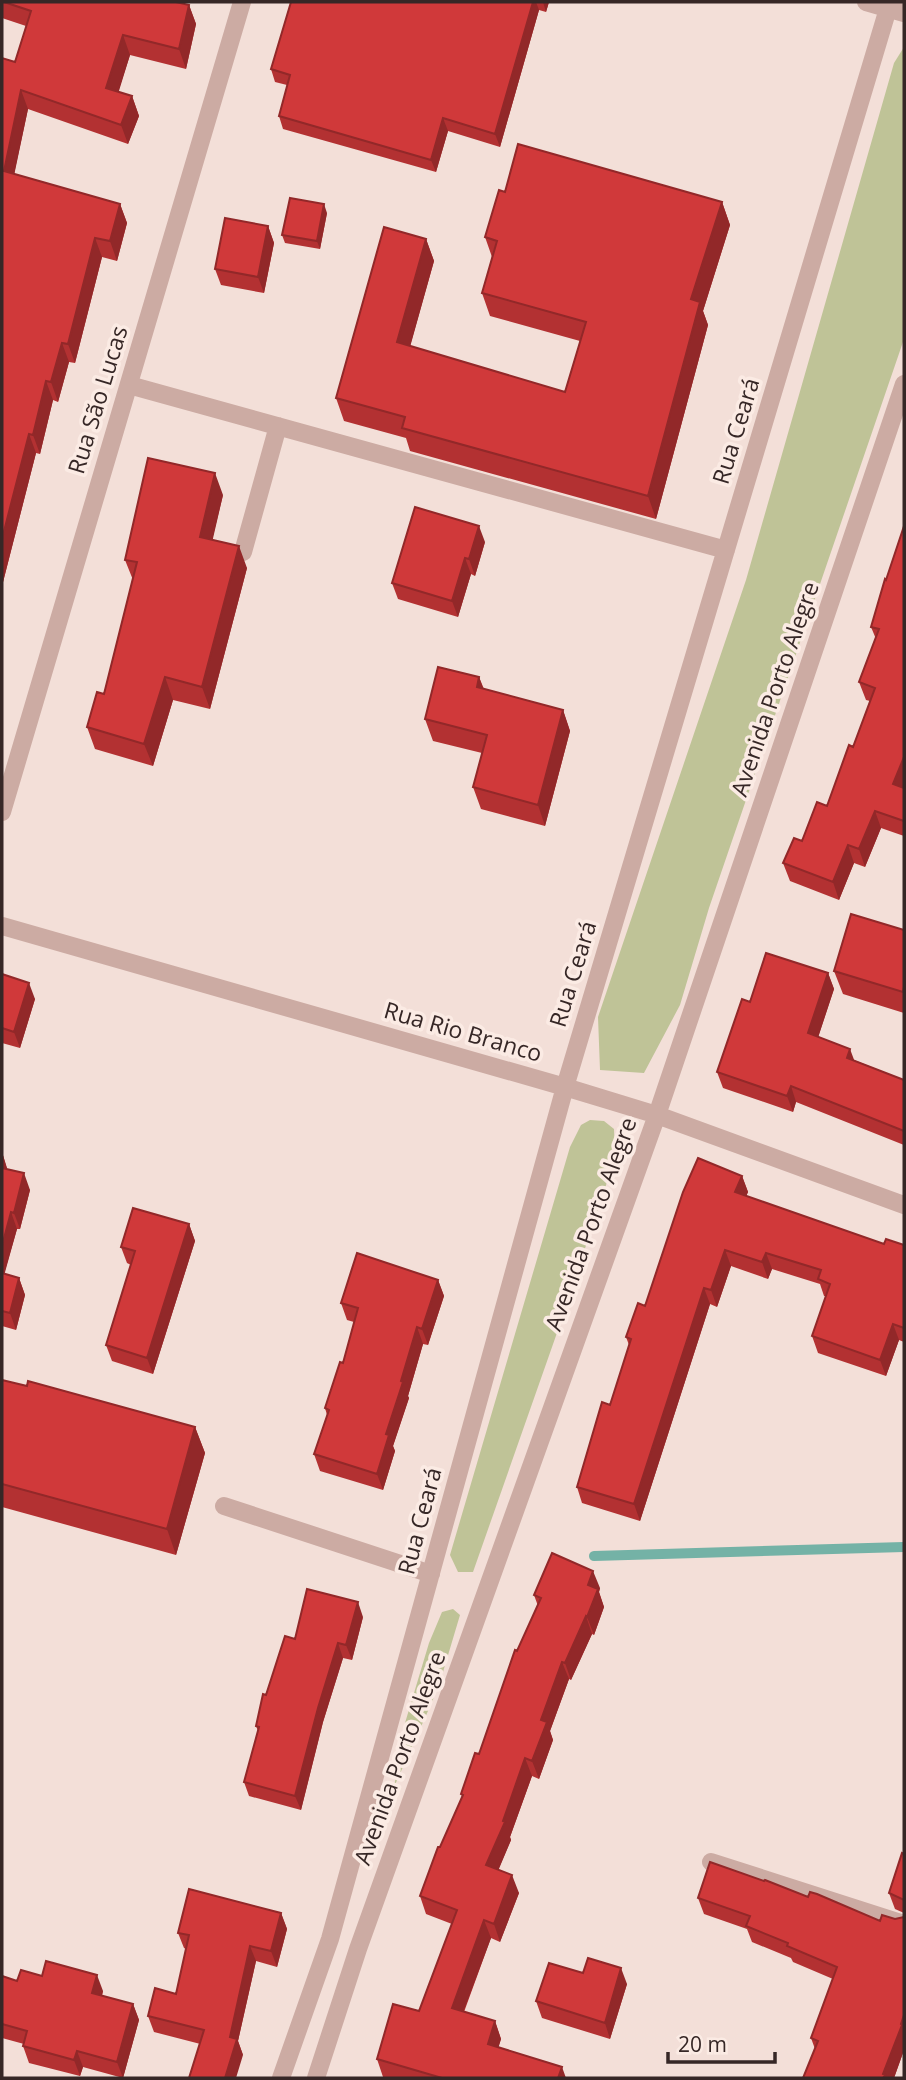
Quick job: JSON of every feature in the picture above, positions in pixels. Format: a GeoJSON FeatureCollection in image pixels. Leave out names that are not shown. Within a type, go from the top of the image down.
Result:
{"type":"FeatureCollection","features":[{"type":"Feature","properties":{"kind":"street","name":"Rua São Lucas"},"geometry":{"type":"LineString","coordinates":[[2,812],[242,2]]}},
{"type":"Feature","properties":{"kind":"street"},"geometry":{"type":"LineString","coordinates":[[866,2],[894,8]]}},
{"type":"Feature","properties":{"kind":"street","name":"Rua Ceará"},"geometry":{"type":"LineString","coordinates":[[281,2078],[330,1940],[565,1087],[726,550],[894,8]]}},
{"type":"Feature","properties":{"kind":"street","name":"Avenida Porto Alegre"},"geometry":{"type":"LineString","coordinates":[[316,2078],[358,1949],[657,1115],[904,384]]}},
{"type":"Feature","properties":{"kind":"street"},"geometry":{"type":"LineString","coordinates":[[129,385],[726,550]]}},
{"type":"Feature","properties":{"kind":"street"},"geometry":{"type":"LineString","coordinates":[[243,552],[278,426]]}},
{"type":"Feature","properties":{"kind":"street","name":"Rua Rio Branco"},"geometry":{"type":"LineString","coordinates":[[2,926],[657,1115],[904,1205]]}},
{"type":"Feature","properties":{"kind":"street"},"geometry":{"type":"LineString","coordinates":[[224,1506],[431,1574]]}},
{"type":"Feature","properties":{"kind":"street"},"geometry":{"type":"LineString","coordinates":[[711,1862],[904,1924]]}},
{"type":"Feature","properties":{"kind":"street"},"geometry":{"type":"LineString","coordinates":[[330,1940],[358,1949]]}},
{"type":"Feature","properties":{"kind":"green space"},"geometry":{"type":"Polygon","coordinates":[[[904,47],[904,339],[709,908],[680,1005],[644,1073],[600,1070],[598,1017],[746,580],[894,63],[904,47]]]}},
{"type":"Feature","properties":{"kind":"green space"},"geometry":{"type":"Polygon","coordinates":[[[590,1120],[604,1121],[614,1129],[615,1158],[473,1572],[458,1572],[450,1555],[570,1147],[581,1125],[590,1120]]]}},
{"type":"Feature","properties":{"kind":"green space"},"geometry":{"type":"Polygon","coordinates":[[[453,1609],[460,1615],[443,1672],[394,1787],[405,1723],[429,1643],[442,1612],[453,1609]]]}},
{"type":"Feature","properties":{"kind":"building"},"geometry":{"type":"Polygon","coordinates":[[[4,2],[176,2],[189,5],[179,49],[123,35],[106,88],[132,96],[121,125],[21,90],[4,171],[120,204],[110,241],[95,238],[68,344],[62,343],[51,382],[46,381],[33,435],[29,434],[2,539],[2,58],[15,62],[31,11],[4,2]]]}},
{"type":"Feature","properties":{"kind":"building"},"geometry":{"type":"Polygon","coordinates":[[[291,2],[533,2],[495,134],[443,118],[431,160],[279,116],[290,75],[271,69],[291,2]]]}},
{"type":"Feature","properties":{"kind":"building"},"geometry":{"type":"Polygon","coordinates":[[[518,144],[722,202],[691,299],[700,302],[648,496],[402,428],[405,417],[336,398],[384,227],[426,239],[397,342],[565,392],[586,322],[482,293],[497,241],[485,237],[499,190],[505,192],[518,144]]]}},
{"type":"Feature","properties":{"kind":"building"},"geometry":{"type":"Polygon","coordinates":[[[290,198],[324,204],[317,241],[282,235],[290,198]]]}},
{"type":"Feature","properties":{"kind":"building"},"geometry":{"type":"Polygon","coordinates":[[[225,218],[268,226],[258,277],[215,269],[225,218]]]}},
{"type":"Feature","properties":{"kind":"building"},"geometry":{"type":"Polygon","coordinates":[[[148,458],[215,473],[200,537],[239,546],[202,687],[165,677],[144,744],[87,727],[97,692],[104,694],[137,562],[125,560],[148,458]]]}},
{"type":"Feature","properties":{"kind":"building"},"geometry":{"type":"Polygon","coordinates":[[[415,507],[479,526],[469,559],[465,558],[452,601],[392,583],[415,507]]]}},
{"type":"Feature","properties":{"kind":"building"},"geometry":{"type":"Polygon","coordinates":[[[904,526],[904,757],[893,784],[904,788],[904,821],[875,811],[859,849],[848,845],[833,882],[783,863],[794,838],[802,841],[817,802],[827,806],[849,745],[853,747],[875,688],[859,682],[879,629],[871,627],[904,526]]]}},
{"type":"Feature","properties":{"kind":"building"},"geometry":{"type":"Polygon","coordinates":[[[438,667],[479,677],[477,687],[563,710],[538,805],[473,787],[487,735],[425,719],[438,667]]]}},
{"type":"Feature","properties":{"kind":"building"},"geometry":{"type":"Polygon","coordinates":[[[851,914],[904,930],[903,992],[834,971],[851,914]]]}},
{"type":"Feature","properties":{"kind":"building"},"geometry":{"type":"Polygon","coordinates":[[[766,953],[828,973],[808,1033],[850,1049],[847,1058],[904,1080],[904,1131],[791,1086],[787,1096],[717,1072],[742,999],[750,1002],[766,953]]]}},
{"type":"Feature","properties":{"kind":"building"},"geometry":{"type":"Polygon","coordinates":[[[2,974],[29,983],[14,1032],[2,1028],[2,974]]]}},
{"type":"Feature","properties":{"kind":"building"},"geometry":{"type":"Polygon","coordinates":[[[698,1158],[742,1176],[735,1192],[884,1244],[886,1239],[904,1245],[904,1328],[893,1324],[880,1360],[812,1336],[830,1284],[818,1279],[821,1270],[766,1253],[762,1262],[725,1250],[711,1290],[704,1288],[634,1504],[577,1487],[602,1402],[610,1405],[631,1339],[626,1337],[638,1303],[645,1306],[683,1192],[698,1158]]]}},
{"type":"Feature","properties":{"kind":"building"},"geometry":{"type":"Polygon","coordinates":[[[2,1168],[24,1173],[2,1246],[2,1168]]]}},
{"type":"Feature","properties":{"kind":"building"},"geometry":{"type":"Polygon","coordinates":[[[133,1208],[189,1224],[147,1358],[106,1345],[135,1251],[121,1247],[133,1208]]]}},
{"type":"Feature","properties":{"kind":"building"},"geometry":{"type":"Polygon","coordinates":[[[357,1253],[438,1280],[422,1329],[417,1327],[377,1474],[314,1454],[329,1410],[325,1408],[340,1362],[343,1363],[358,1308],[341,1303],[357,1253]]]}},
{"type":"Feature","properties":{"kind":"building"},"geometry":{"type":"Polygon","coordinates":[[[2,1273],[19,1278],[10,1313],[2,1311],[2,1273]]]}},
{"type":"Feature","properties":{"kind":"building"},"geometry":{"type":"Polygon","coordinates":[[[2,1380],[27,1386],[28,1381],[195,1427],[167,1529],[2,1484],[2,1380]]]}},
{"type":"Feature","properties":{"kind":"building"},"geometry":{"type":"Polygon","coordinates":[[[552,1553],[593,1571],[588,1585],[598,1589],[565,1663],[562,1662],[541,1720],[547,1722],[532,1761],[525,1758],[503,1821],[505,1822],[486,1865],[512,1875],[494,1924],[484,1920],[452,2008],[495,2021],[488,2044],[562,2067],[558,2078],[442,2078],[377,2059],[393,2004],[419,2011],[457,1910],[420,1896],[438,1847],[463,1795],[461,1794],[475,1753],[479,1754],[515,1650],[517,1651],[541,1598],[534,1595],[552,1553]]]}},
{"type":"Feature","properties":{"kind":"building"},"geometry":{"type":"Polygon","coordinates":[[[307,1589],[358,1602],[346,1645],[338,1643],[295,1796],[244,1782],[259,1727],[256,1726],[263,1694],[266,1695],[285,1636],[295,1639],[307,1589]]]}},
{"type":"Feature","properties":{"kind":"building"},"geometry":{"type":"Polygon","coordinates":[[[902,1853],[904,1854],[904,1900],[889,1893],[902,1853]]]}},
{"type":"Feature","properties":{"kind":"building"},"geometry":{"type":"Polygon","coordinates":[[[710,1862],[808,1897],[810,1892],[817,1894],[880,1921],[882,1915],[895,1919],[904,1917],[904,2015],[883,2078],[803,2078],[818,2041],[811,2038],[837,1967],[746,1926],[750,1916],[698,1898],[710,1862]]]}},
{"type":"Feature","properties":{"kind":"building"},"geometry":{"type":"Polygon","coordinates":[[[189,1889],[281,1913],[271,1951],[250,1946],[230,2037],[237,2039],[225,2078],[189,2078],[204,2030],[148,2016],[155,1988],[176,1994],[189,1935],[178,1933],[189,1889]]]}},
{"type":"Feature","properties":{"kind":"building"},"geometry":{"type":"Polygon","coordinates":[[[588,1958],[621,1968],[605,2023],[536,2001],[549,1963],[583,1973],[588,1958]]]}},
{"type":"Feature","properties":{"kind":"building"},"geometry":{"type":"Polygon","coordinates":[[[46,1961],[97,1975],[92,1993],[133,2004],[117,2062],[77,2051],[74,2060],[23,2046],[27,2031],[2,2024],[2,1976],[17,1981],[21,1970],[42,1976],[46,1961]]]}},
{"type":"Feature","properties":{"kind":"waterway"},"geometry":{"type":"LineString","coordinates":[[594,1556],[904,1547]]}}]}
